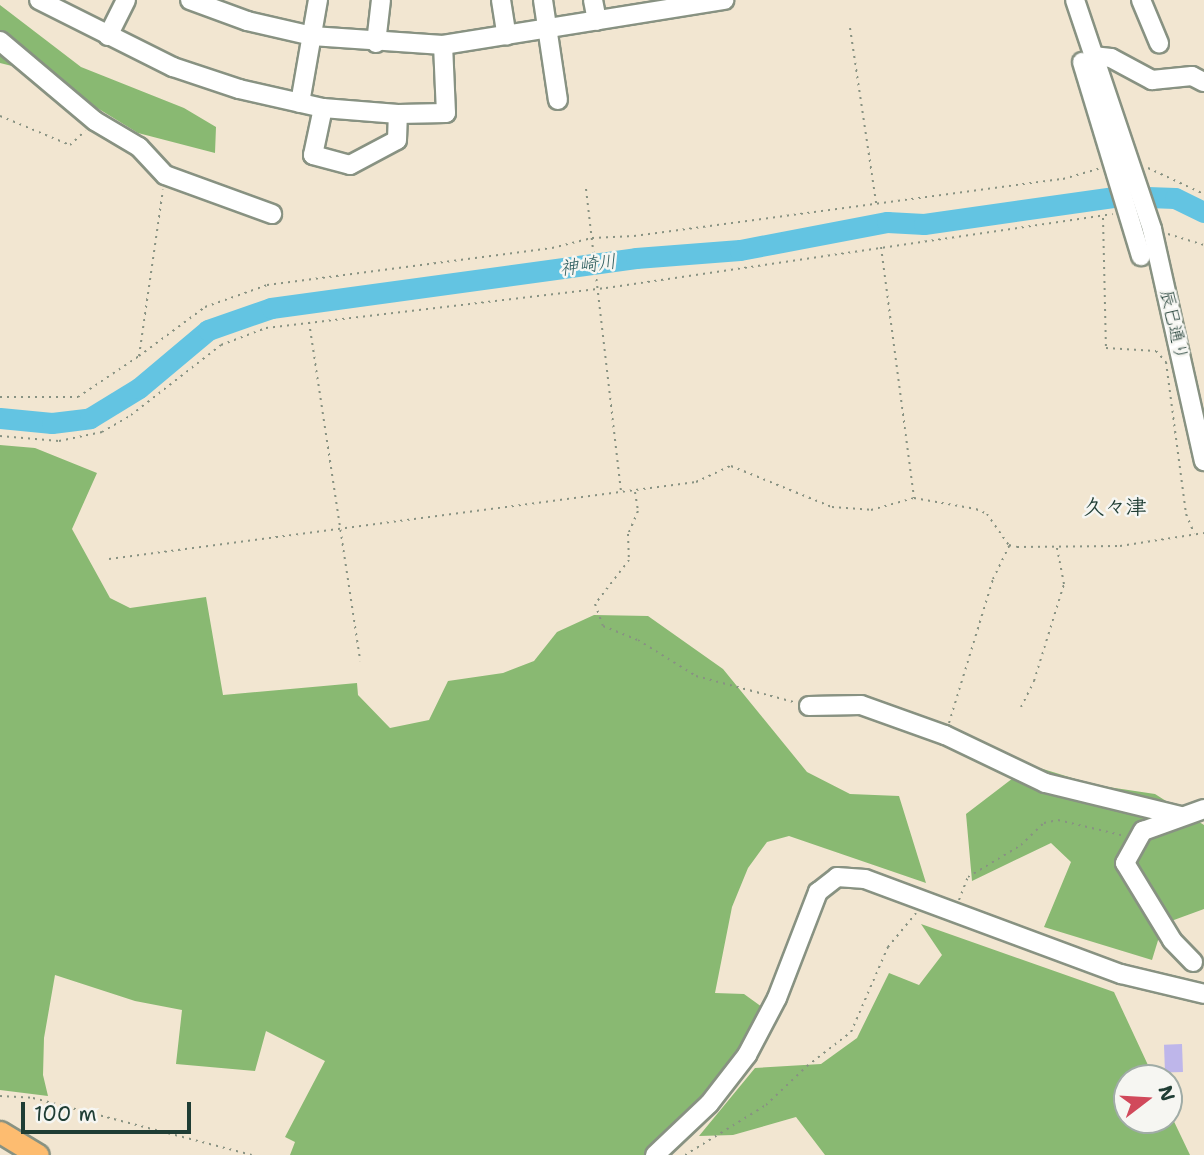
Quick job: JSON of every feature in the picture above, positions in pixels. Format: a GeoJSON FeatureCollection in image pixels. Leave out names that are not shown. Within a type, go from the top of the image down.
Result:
{"type":"FeatureCollection","features":[{"type":"Feature","properties":{"kind":"main road"},"geometry":{"type":"LineString","coordinates":[[0,1132],[38,1155]]}},
{"type":"Feature","properties":{"kind":"street"},"geometry":{"type":"LineString","coordinates":[[39,0],[173,67],[323,108],[398,114],[446,113],[443,44]]}},
{"type":"Feature","properties":{"kind":"street"},"geometry":{"type":"LineString","coordinates":[[108,36],[126,0]]}},
{"type":"Feature","properties":{"kind":"street"},"geometry":{"type":"LineString","coordinates":[[190,0],[247,21],[312,36],[376,43],[443,44],[597,21],[649,6],[724,0]]}},
{"type":"Feature","properties":{"kind":"street"},"geometry":{"type":"LineString","coordinates":[[300,103],[318,0]]}},
{"type":"Feature","properties":{"kind":"street"},"geometry":{"type":"LineString","coordinates":[[376,43],[381,0]]}},
{"type":"Feature","properties":{"kind":"street"},"geometry":{"type":"LineString","coordinates":[[500,0],[507,36]]}},
{"type":"Feature","properties":{"kind":"street"},"geometry":{"type":"LineString","coordinates":[[543,0],[558,100]]}},
{"type":"Feature","properties":{"kind":"street"},"geometry":{"type":"LineString","coordinates":[[593,0],[597,21]]}},
{"type":"Feature","properties":{"kind":"street"},"geometry":{"type":"LineString","coordinates":[[1076,0],[1112,165],[1142,256]]}},
{"type":"Feature","properties":{"kind":"street"},"geometry":{"type":"LineString","coordinates":[[1141,0],[1159,43]]}},
{"type":"Feature","properties":{"kind":"street"},"geometry":{"type":"LineString","coordinates":[[0,41],[95,121],[139,147],[165,175],[272,214]]}},
{"type":"Feature","properties":{"kind":"street"},"geometry":{"type":"LineString","coordinates":[[1087,59],[1111,58],[1152,79],[1192,76],[1204,82]]}},
{"type":"Feature","properties":{"kind":"street"},"geometry":{"type":"LineString","coordinates":[[1087,59],[1131,161]]}},
{"type":"Feature","properties":{"kind":"street"},"geometry":{"type":"LineString","coordinates":[[323,108],[313,155],[351,165],[397,140],[398,114]]}},
{"type":"Feature","properties":{"kind":"street","name":"辰巳通り"},"geometry":{"type":"LineString","coordinates":[[1131,161],[1198,401],[1204,461]]}},
{"type":"Feature","properties":{"kind":"street"},"geometry":{"type":"LineString","coordinates":[[809,706],[861,705],[946,735],[1045,783],[1180,816]]}},
{"type":"Feature","properties":{"kind":"street"},"geometry":{"type":"LineString","coordinates":[[1193,962],[1172,940],[1125,863],[1143,831],[1204,809]]}},
{"type":"Feature","properties":{"kind":"street"},"geometry":{"type":"LineString","coordinates":[[655,1155],[709,1104],[747,1055],[777,998],[818,892],[827,883],[850,875],[1121,974],[1204,994]]}},
{"type":"Feature","properties":{"kind":"path"},"geometry":{"type":"LineString","coordinates":[[850,28],[876,204]]}},
{"type":"Feature","properties":{"kind":"path"},"geometry":{"type":"LineString","coordinates":[[0,116],[70,145],[95,121]]}},
{"type":"Feature","properties":{"kind":"path"},"geometry":{"type":"LineString","coordinates":[[1131,161],[1204,194]]}},
{"type":"Feature","properties":{"kind":"path"},"geometry":{"type":"LineString","coordinates":[[0,397],[78,397],[205,307],[251,288],[552,248],[592,237],[634,236],[1063,179],[1112,165]]}},
{"type":"Feature","properties":{"kind":"path"},"geometry":{"type":"LineString","coordinates":[[139,356],[165,175]]}},
{"type":"Feature","properties":{"kind":"path"},"geometry":{"type":"LineString","coordinates":[[586,189],[621,492]]}},
{"type":"Feature","properties":{"kind":"path"},"geometry":{"type":"LineString","coordinates":[[0,436],[59,441],[102,432],[230,340],[255,330],[309,321],[599,289],[881,246],[1102,217],[1106,348],[1156,351],[1166,362],[1186,514],[1195,534]]}},
{"type":"Feature","properties":{"kind":"path"},"geometry":{"type":"LineString","coordinates":[[1152,229],[1204,245]]}},
{"type":"Feature","properties":{"kind":"path"},"geometry":{"type":"LineString","coordinates":[[881,246],[914,499]]}},
{"type":"Feature","properties":{"kind":"path"},"geometry":{"type":"LineString","coordinates":[[309,321],[360,661]]}},
{"type":"Feature","properties":{"kind":"path"},"geometry":{"type":"LineString","coordinates":[[109,559],[341,531],[696,482],[731,467],[832,507],[871,510],[914,499],[982,511],[1009,545]]}},
{"type":"Feature","properties":{"kind":"path"},"geometry":{"type":"LineString","coordinates":[[635,490],[638,511],[628,534],[629,560],[595,604],[603,626],[638,640],[696,676],[809,706]]}},
{"type":"Feature","properties":{"kind":"path"},"geometry":{"type":"LineString","coordinates":[[1009,545],[1120,546],[1204,533]]}},
{"type":"Feature","properties":{"kind":"path"},"geometry":{"type":"LineString","coordinates":[[946,735],[993,579],[1009,545]]}},
{"type":"Feature","properties":{"kind":"path"},"geometry":{"type":"LineString","coordinates":[[1021,707],[1034,681],[1064,584],[1057,545]]}},
{"type":"Feature","properties":{"kind":"path"},"geometry":{"type":"LineString","coordinates":[[954,913],[968,877],[1021,845],[1044,823],[1058,820],[1126,836],[1143,831]]}},
{"type":"Feature","properties":{"kind":"path"},"geometry":{"type":"LineString","coordinates":[[685,1155],[766,1105],[807,1066],[851,1032],[888,947],[923,900]]}},
{"type":"Feature","properties":{"kind":"path"},"geometry":{"type":"LineString","coordinates":[[0,1096],[33,1098],[252,1155]]}},
{"type":"Feature","properties":{"kind":"green space"},"geometry":{"type":"Polygon","coordinates":[[[0,5],[81,67],[184,108],[216,127],[215,153],[138,133],[40,73],[0,63],[0,5]]]}},
{"type":"Feature","properties":{"kind":"green space"},"geometry":{"type":"Polygon","coordinates":[[[0,445],[35,448],[97,473],[72,529],[110,598],[130,608],[206,597],[223,695],[357,683],[358,695],[390,728],[429,720],[448,681],[503,673],[534,661],[557,632],[594,615],[648,616],[723,669],[807,772],[850,794],[899,796],[926,883],[789,836],[767,842],[748,868],[732,907],[715,993],[744,994],[762,1007],[742,1048],[694,1111],[646,1155],[290,1155],[295,1142],[285,1137],[325,1061],[266,1031],[255,1071],[176,1064],[182,1010],[135,1001],[55,975],[44,1038],[43,1075],[48,1096],[0,1090],[0,445]]]}},
{"type":"Feature","properties":{"kind":"green space"},"geometry":{"type":"Polygon","coordinates":[[[1030,765],[1095,785],[1155,794],[1204,825],[1204,909],[1163,924],[1152,960],[1044,927],[1071,862],[1051,843],[972,881],[966,814],[1030,765]]]}},
{"type":"Feature","properties":{"kind":"green space"},"geometry":{"type":"Polygon","coordinates":[[[921,924],[1114,992],[1147,1064],[1113,1064],[1113,1134],[1180,1134],[1190,1155],[825,1155],[796,1117],[733,1135],[699,1136],[755,1068],[821,1064],[857,1038],[889,973],[919,985],[942,955],[921,924]]]}},
{"type":"Feature","properties":{"kind":"building"},"geometry":{"type":"Polygon","coordinates":[[[1182,1044],[1183,1064],[1165,1064],[1164,1045],[1182,1044]]]}},
{"type":"Feature","properties":{"kind":"waterway","name":"神崎川"},"geometry":{"type":"LineString","coordinates":[[0,418],[52,423],[90,418],[139,388],[208,330],[271,308],[636,258],[740,250],[887,222],[924,224],[1120,196],[1175,198],[1204,212]]}},
{"type":"Feature","properties":{"kind":"district","name":"久々津"},"geometry":{"type":"Point","coordinates":[1115,507]}}]}
